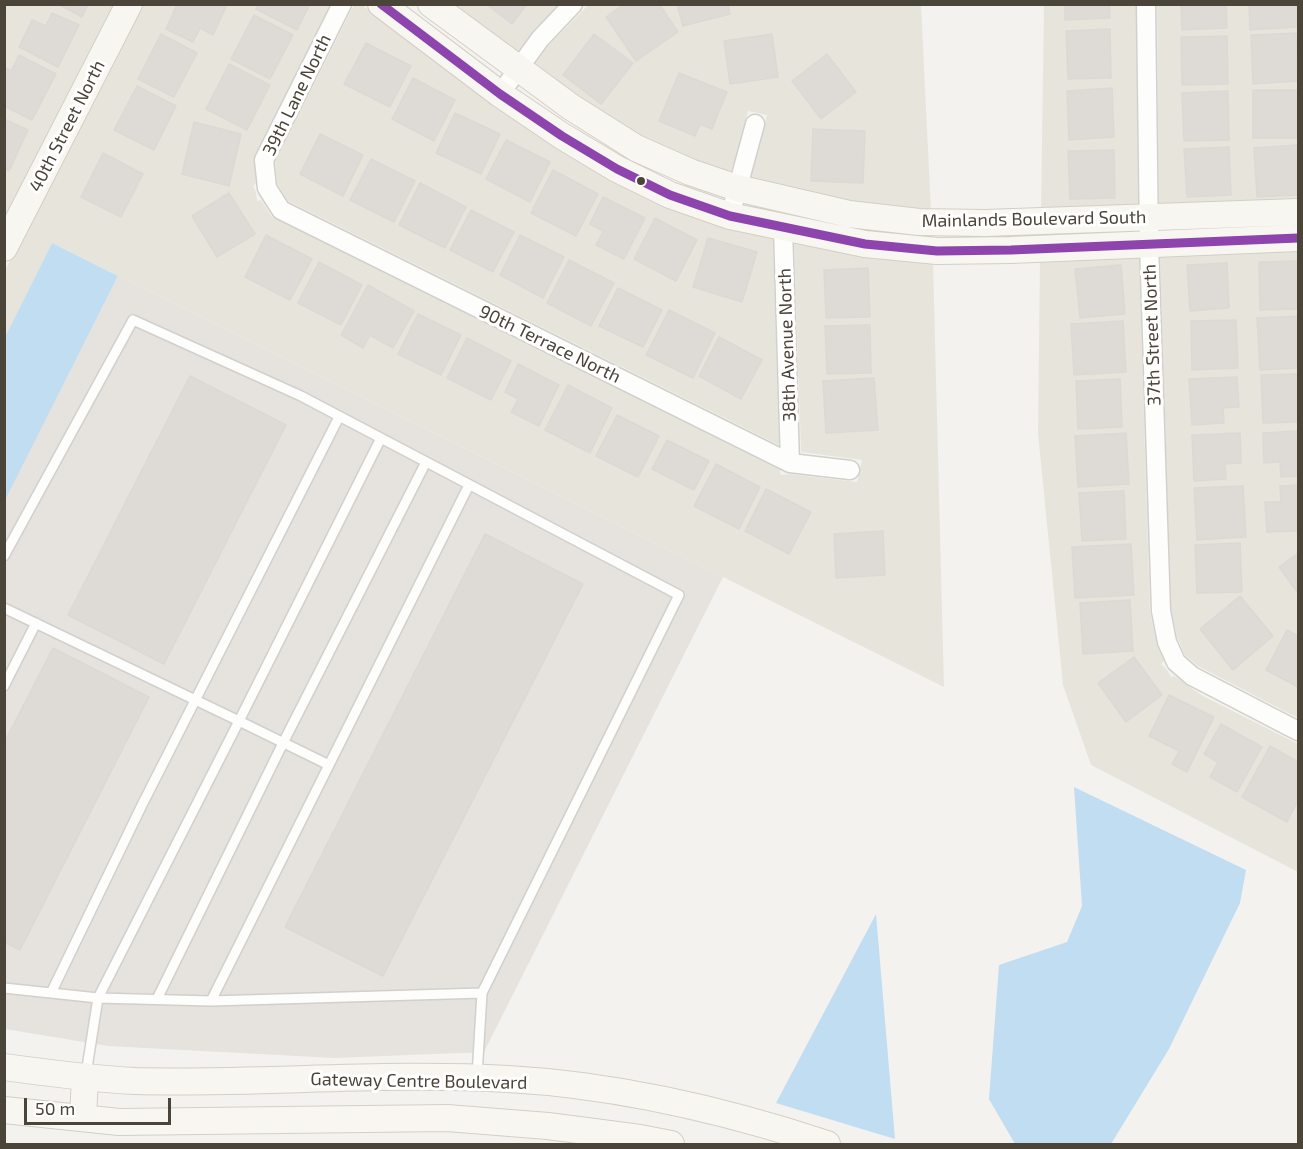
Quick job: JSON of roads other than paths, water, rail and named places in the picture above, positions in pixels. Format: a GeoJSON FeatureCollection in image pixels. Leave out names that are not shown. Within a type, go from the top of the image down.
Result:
{"type":"FeatureCollection","features":[{"type":"Feature","properties":{"kind":"street","name":"40th Street North"},"geometry":{"type":"LineString","coordinates":[[4,248],[129,4]]}},
{"type":"Feature","properties":{"kind":"street","name":"39th Lane North"},"geometry":{"type":"LineString","coordinates":[[267,188],[264,160],[342,4]]}},
{"type":"Feature","properties":{"kind":"street","name":"Mainlands Boulevard South"},"geometry":{"type":"LineString","coordinates":[[381,4],[500,94],[562,136],[617,169],[670,195],[730,216],[865,244],[937,251],[1299,238]]}},
{"type":"Feature","properties":{"kind":"street","name":"Mainlands Boulevard South"},"geometry":{"type":"LineString","coordinates":[[431,4],[571,107],[636,148],[690,172],[737,188],[849,214],[919,222],[985,223],[1299,212]]}},
{"type":"Feature","properties":{"kind":"street"},"geometry":{"type":"LineString","coordinates":[[500,94],[540,39],[573,4]]}},
{"type":"Feature","properties":{"kind":"street","name":"37th Street North"},"geometry":{"type":"LineString","coordinates":[[1146,4],[1149,244],[1161,611],[1167,642],[1176,662],[1192,676],[1299,731]]}},
{"type":"Feature","properties":{"kind":"street"},"geometry":{"type":"LineString","coordinates":[[730,216],[755,124]]}},
{"type":"Feature","properties":{"kind":"street","name":"90th Terrace North"},"geometry":{"type":"LineString","coordinates":[[267,188],[281,210],[790,463],[850,470]]}},
{"type":"Feature","properties":{"kind":"street","name":"38th Avenue North"},"geometry":{"type":"LineString","coordinates":[[783,227],[790,463]]}},
{"type":"Feature","properties":{"kind":"street","name":"Gateway Centre Boulevard"},"geometry":{"type":"LineString","coordinates":[[4,1067],[133,1081],[413,1077],[508,1079],[590,1088],[688,1105],[779,1128],[827,1144]]}},
{"type":"Feature","properties":{"kind":"street"},"geometry":{"type":"LineString","coordinates":[[83,1119],[85,1076]]}},
{"type":"Feature","properties":{"kind":"street","name":"Gateway Centre Boulevard"},"geometry":{"type":"LineString","coordinates":[[4,1110],[119,1122],[447,1118],[548,1126],[671,1144]]}},
{"type":"Feature","properties":{"kind":"lane"},"geometry":{"type":"LineString","coordinates":[[4,556],[133,320],[301,396],[679,595],[482,993],[477,1078]]}},
{"type":"Feature","properties":{"kind":"lane"},"geometry":{"type":"LineString","coordinates":[[51,993],[142,805],[339,417]]}},
{"type":"Feature","properties":{"kind":"lane"},"geometry":{"type":"LineString","coordinates":[[85,1076],[98,998],[381,438]]}},
{"type":"Feature","properties":{"kind":"lane"},"geometry":{"type":"LineString","coordinates":[[157,999],[283,743],[426,462]]}},
{"type":"Feature","properties":{"kind":"lane"},"geometry":{"type":"LineString","coordinates":[[211,1001],[469,484]]}},
{"type":"Feature","properties":{"kind":"lane"},"geometry":{"type":"LineString","coordinates":[[4,608],[329,765]]}},
{"type":"Feature","properties":{"kind":"lane"},"geometry":{"type":"LineString","coordinates":[[4,686],[36,623]]}},
{"type":"Feature","properties":{"kind":"lane"},"geometry":{"type":"LineString","coordinates":[[4,988],[98,998],[211,1001],[482,993]]}},
{"type":"Feature","properties":{"kind":"water"},"geometry":{"type":"Polygon","coordinates":[[[52,243],[118,276],[5,500],[5,337],[52,243]]]}},
{"type":"Feature","properties":{"kind":"water"},"geometry":{"type":"Polygon","coordinates":[[[1074,787],[1246,870],[1240,903],[1169,1049],[1111,1144],[1015,1144],[989,1099],[999,965],[1067,942],[1082,906],[1074,787]]]}},
{"type":"Feature","properties":{"kind":"water"},"geometry":{"type":"Polygon","coordinates":[[[876,914],[895,1139],[776,1103],[876,914]]]}}]}
